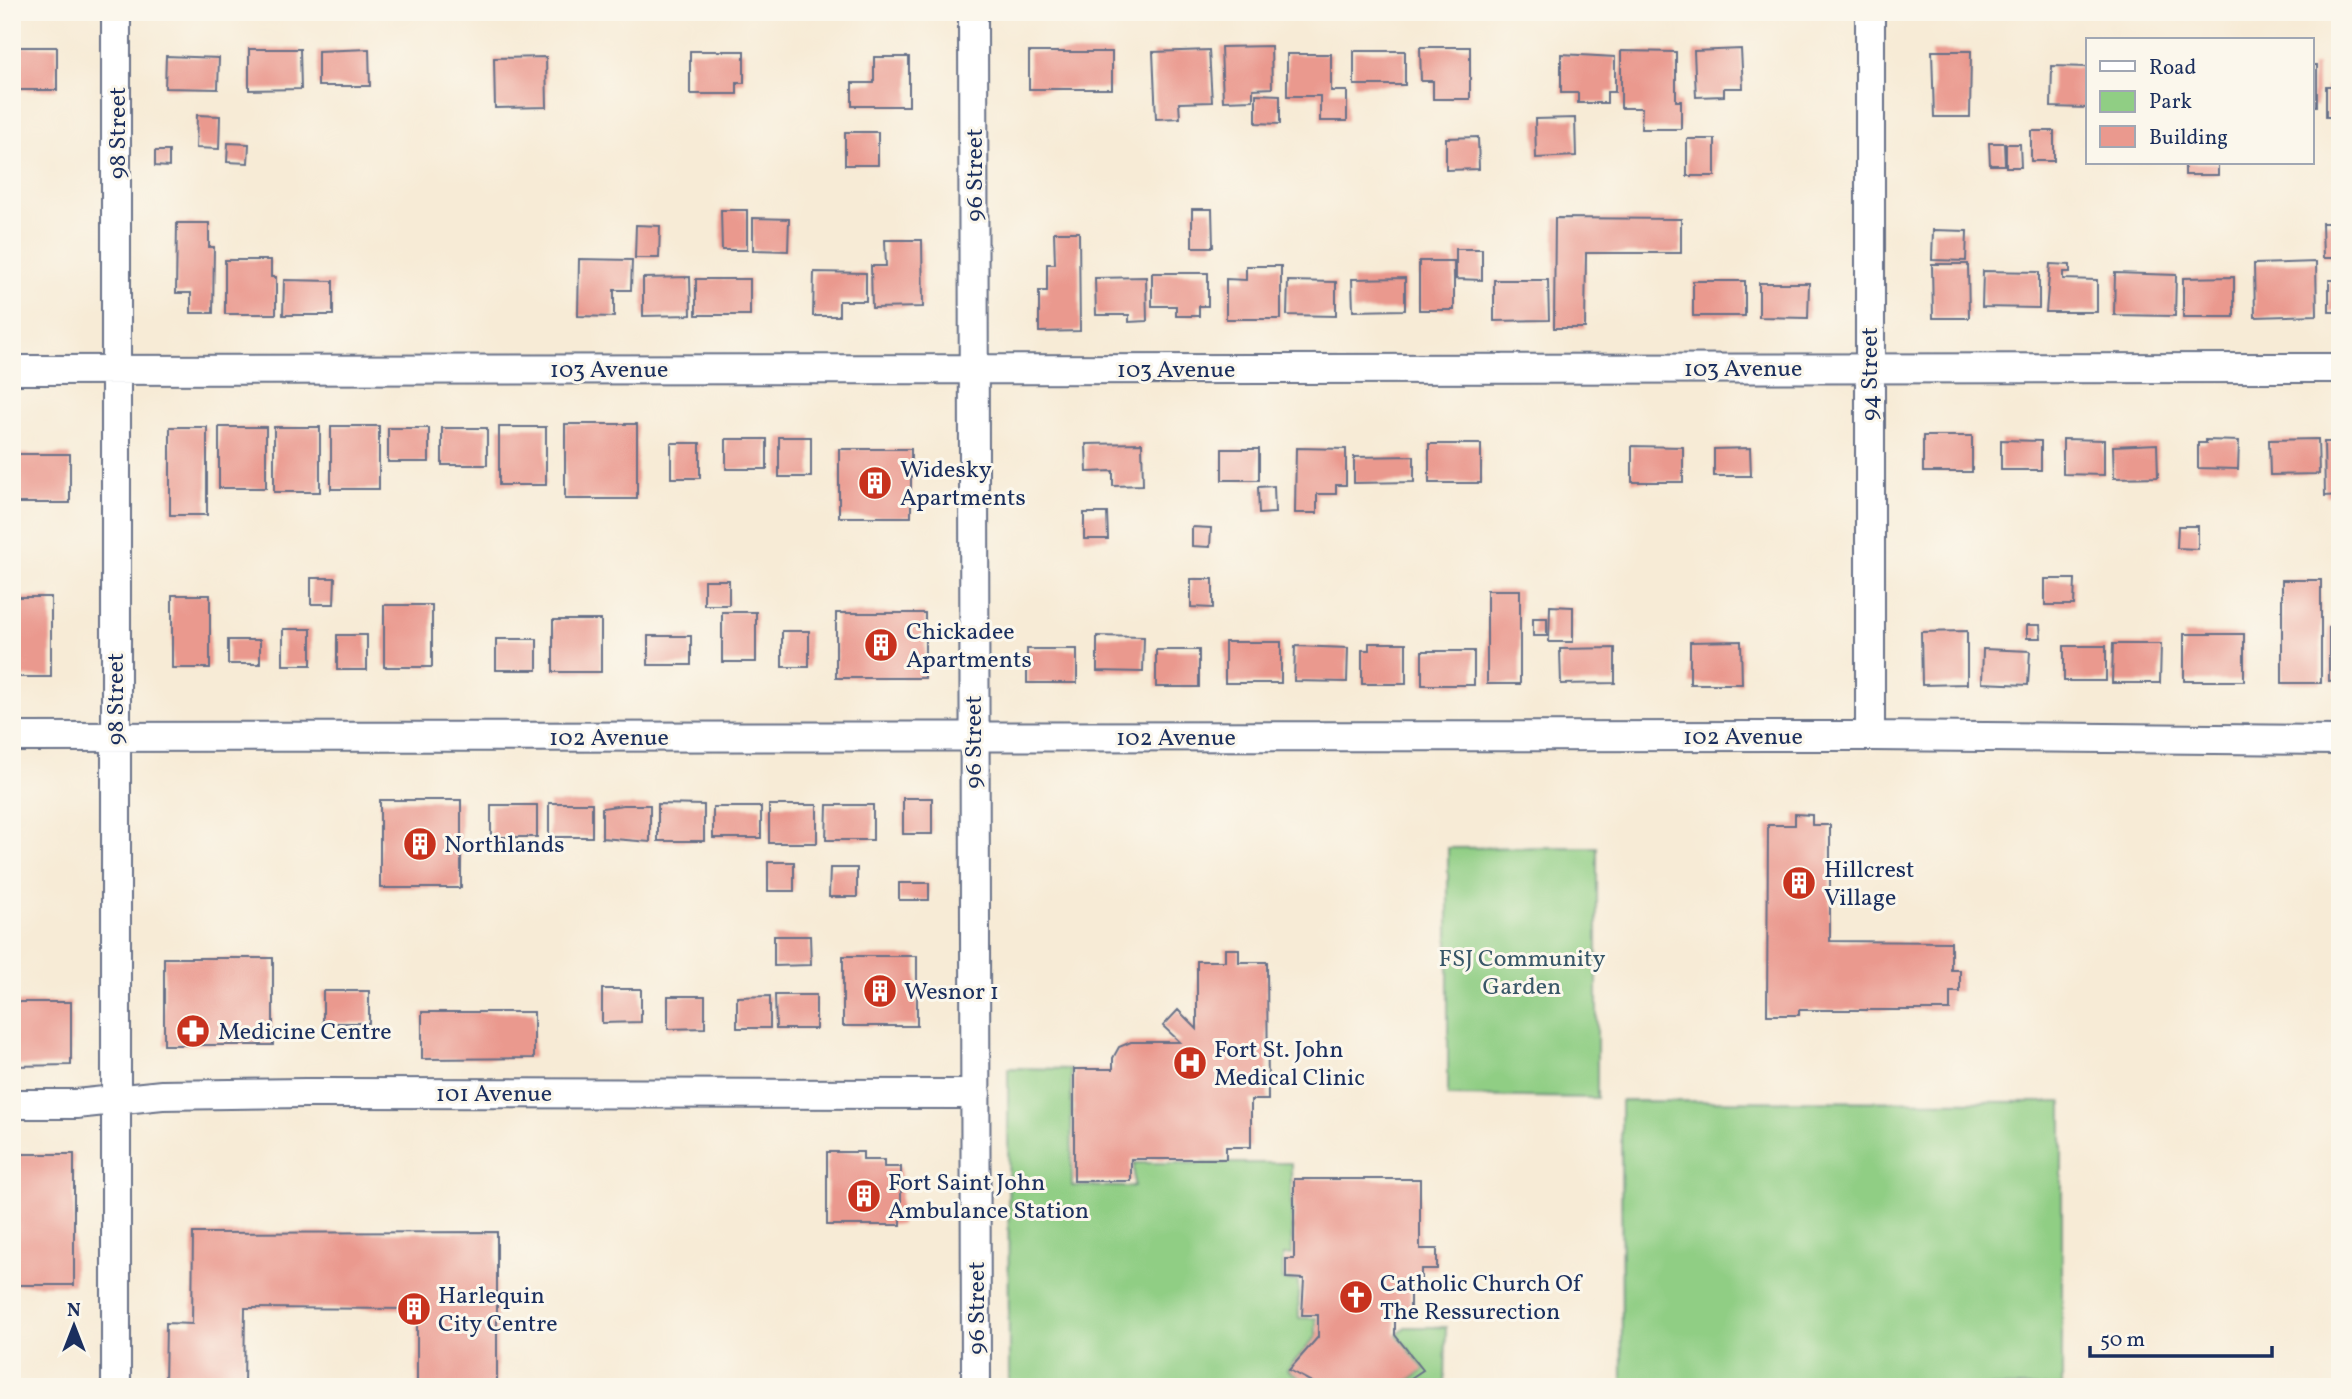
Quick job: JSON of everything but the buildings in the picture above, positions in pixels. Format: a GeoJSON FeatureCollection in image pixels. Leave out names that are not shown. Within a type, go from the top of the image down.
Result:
{"type":"FeatureCollection","features":[{"type":"Feature","properties":{"kind":"street","name":"98 Street"},"geometry":{"type":"LineString","coordinates":[[116,12],[116,1387]]}},
{"type":"Feature","properties":{"kind":"street","name":"96 Street"},"geometry":{"type":"LineString","coordinates":[[973,12],[976,1387]]}},
{"type":"Feature","properties":{"kind":"street","name":"94 Street"},"geometry":{"type":"LineString","coordinates":[[1870,12],[1870,736]]}},
{"type":"Feature","properties":{"kind":"street","name":"103 Avenue"},"geometry":{"type":"LineString","coordinates":[[12,370],[2340,368]]}},
{"type":"Feature","properties":{"kind":"street","name":"102 Avenue"},"geometry":{"type":"LineString","coordinates":[[12,737],[1870,736],[2340,740]]}},
{"type":"Feature","properties":{"kind":"street","name":"101 Avenue"},"geometry":{"type":"LineString","coordinates":[[12,1104],[116,1101],[162,1096],[306,1093],[976,1094]]}},
{"type":"Feature","properties":{"kind":"green space","name":"FSJ Community Garden"},"geometry":{"type":"Polygon","coordinates":[[[1597,847],[1597,1098],[1448,1096],[1448,848],[1597,847]]]}},
{"type":"Feature","properties":{"kind":"green space"},"geometry":{"type":"Polygon","coordinates":[[[1008,1068],[1071,1069],[1072,1186],[1134,1187],[1134,1163],[1291,1163],[1292,1255],[1283,1255],[1283,1280],[1298,1281],[1299,1318],[1316,1318],[1316,1337],[1287,1370],[1316,1387],[1009,1387],[1008,1068]]]}},
{"type":"Feature","properties":{"kind":"green space"},"geometry":{"type":"Polygon","coordinates":[[[1621,1101],[2062,1102],[2062,1387],[1622,1387],[1621,1101]]]}},
{"type":"Feature","properties":{"kind":"green space"},"geometry":{"type":"Polygon","coordinates":[[[1405,1327],[1446,1327],[1445,1387],[1398,1387],[1425,1370],[1397,1335],[1405,1327]]]}},
{"type":"Feature","properties":{"kind":"place","name":"Widesky Apartments"},"geometry":{"type":"Point","coordinates":[875,483]}},
{"type":"Feature","properties":{"kind":"place","name":"Chickadee Apartments"},"geometry":{"type":"Point","coordinates":[881,645]}},
{"type":"Feature","properties":{"kind":"place","name":"Northlands"},"geometry":{"type":"Point","coordinates":[420,844]}},
{"type":"Feature","properties":{"kind":"place","name":"Hillcrest Village"},"geometry":{"type":"Point","coordinates":[1799,883]}},
{"type":"Feature","properties":{"kind":"place","name":"Wesnor 1"},"geometry":{"type":"Point","coordinates":[880,991]}},
{"type":"Feature","properties":{"kind":"place","name":"Medicine Centre"},"geometry":{"type":"Point","coordinates":[193,1031]}},
{"type":"Feature","properties":{"kind":"place","name":"Fort St. John Medical Clinic"},"geometry":{"type":"Point","coordinates":[1190,1063]}},
{"type":"Feature","properties":{"kind":"place","name":"Fort Saint John Ambulance Station"},"geometry":{"type":"Point","coordinates":[864,1196]}},
{"type":"Feature","properties":{"kind":"place","name":"Catholic Church Of The Ressurection"},"geometry":{"type":"Point","coordinates":[1356,1297]}},
{"type":"Feature","properties":{"kind":"place","name":"Harlequin City Centre"},"geometry":{"type":"Point","coordinates":[414,1309]}}]}
